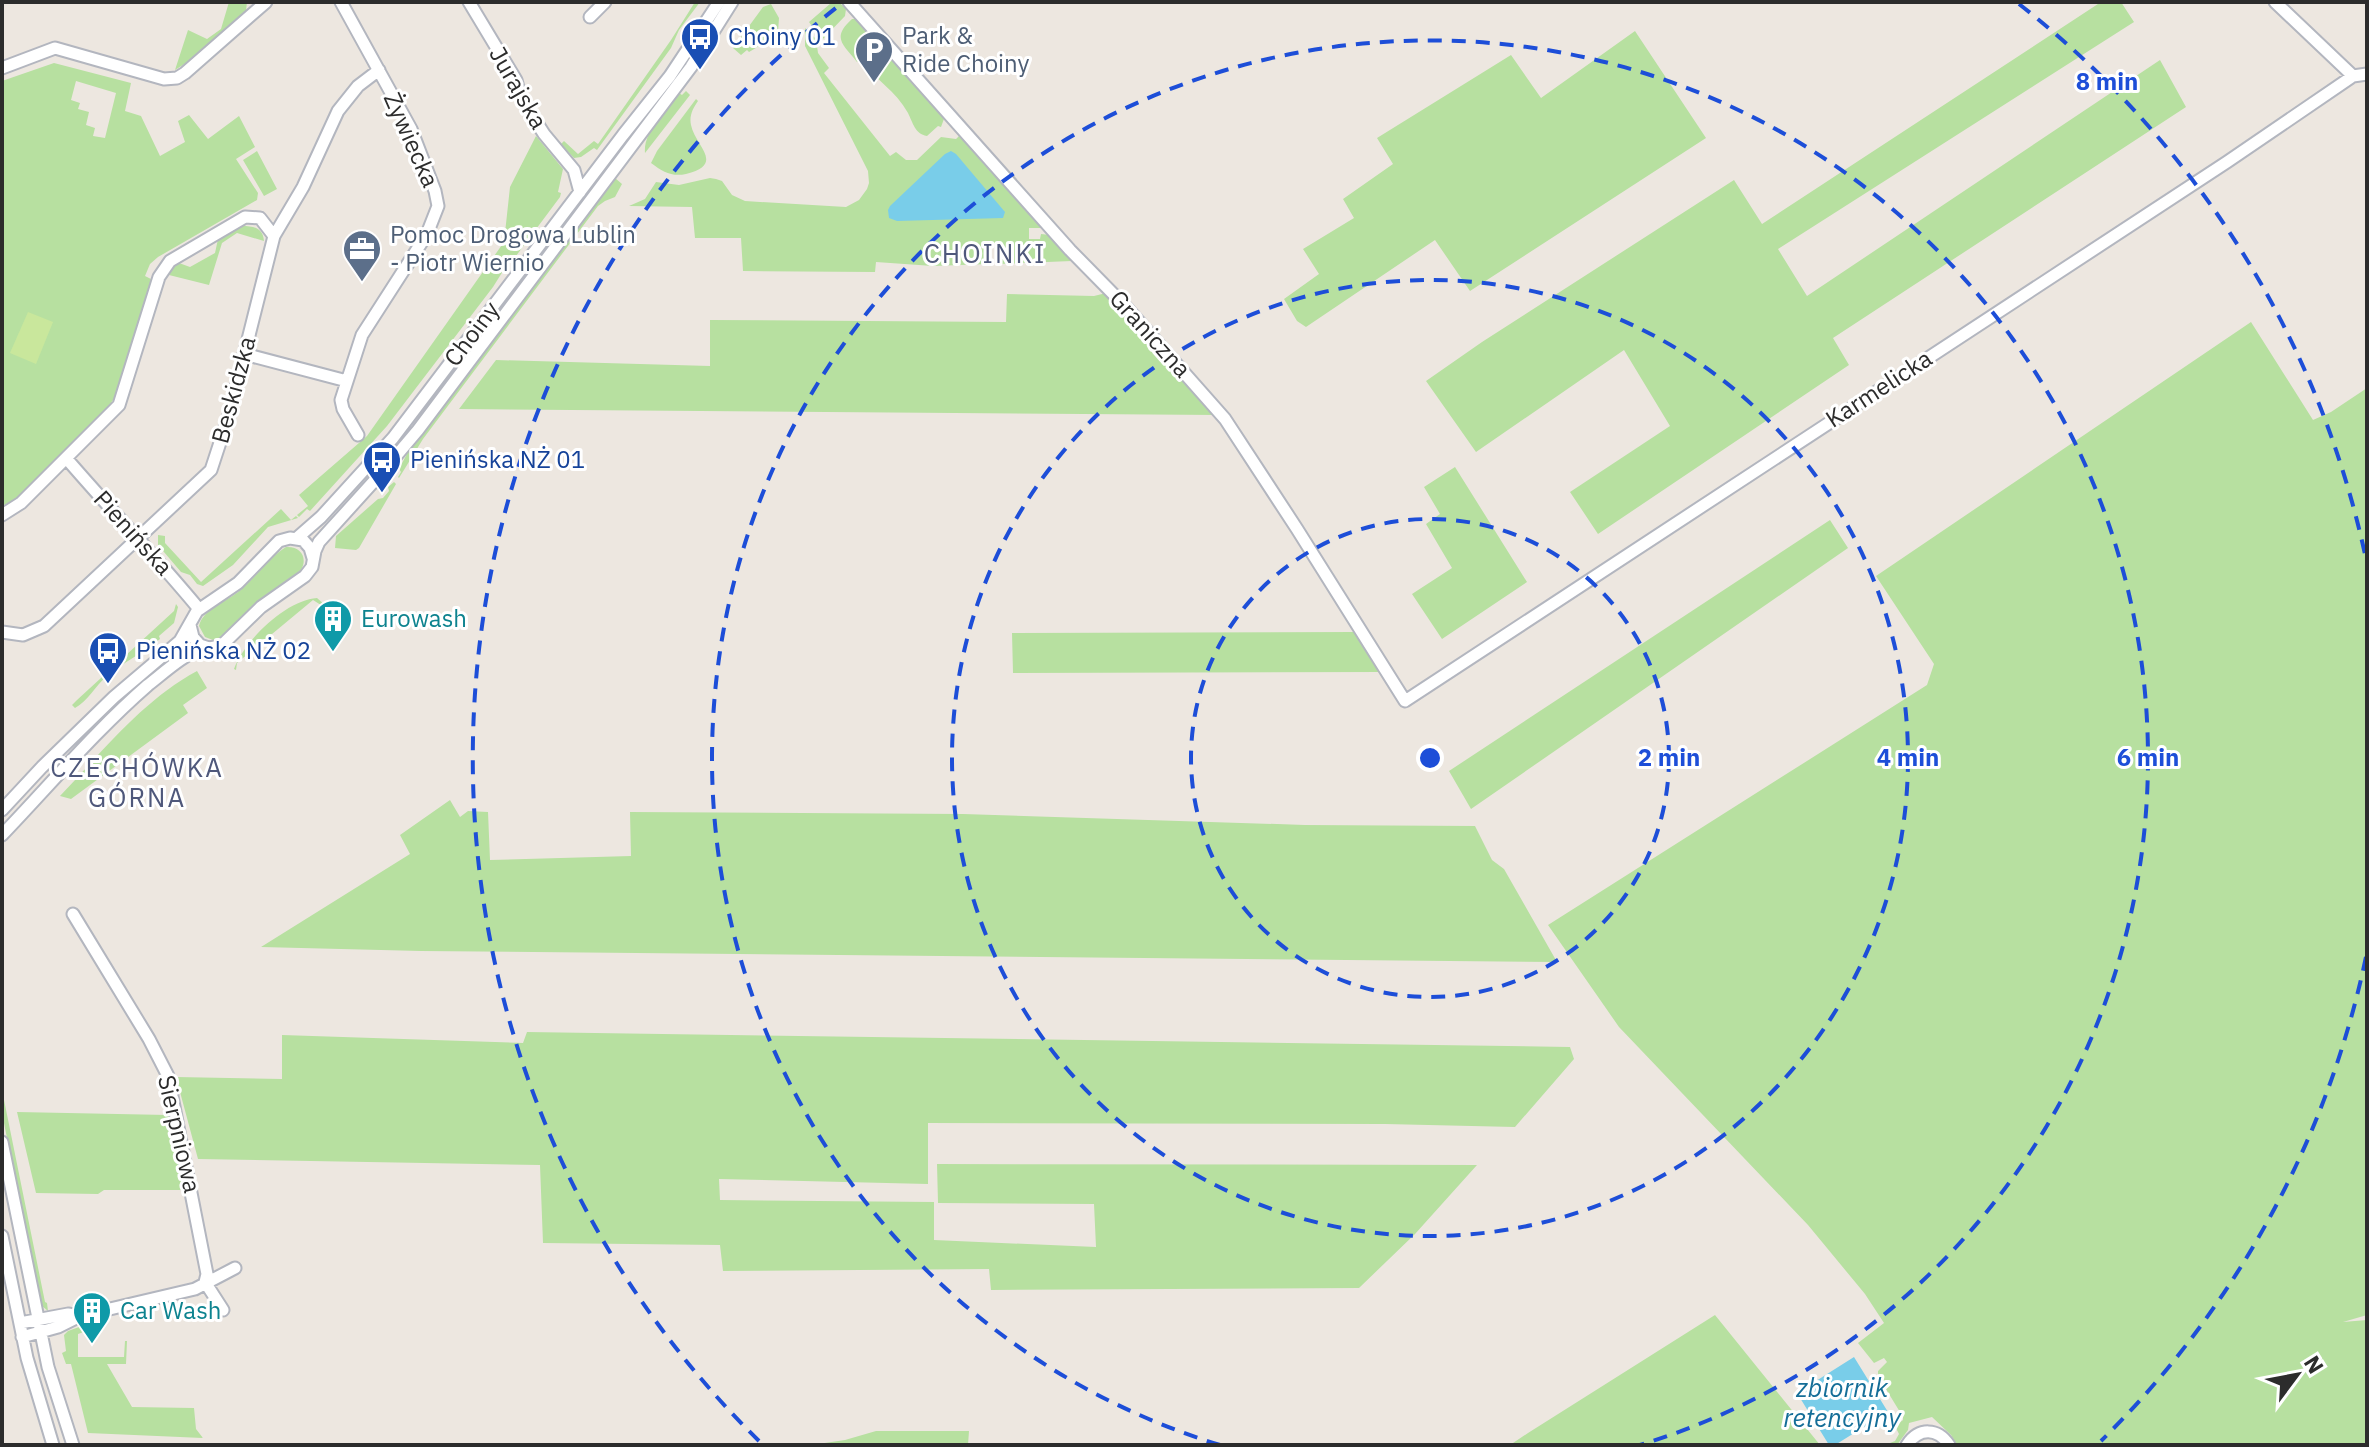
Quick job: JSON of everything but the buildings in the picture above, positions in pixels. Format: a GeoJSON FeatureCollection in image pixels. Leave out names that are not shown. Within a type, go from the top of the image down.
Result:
{"type":"FeatureCollection","features":[{"type":"Feature","properties":{"kind":"street"},"geometry":{"type":"LineString","coordinates":[[2,68],[55,48],[171,80],[185,73],[253,7],[266,2]]}},
{"type":"Feature","properties":{"kind":"street","name":"Żywiecka"},"geometry":{"type":"LineString","coordinates":[[341,2],[411,129],[438,206],[427,234],[362,335],[341,400],[358,435]]}},
{"type":"Feature","properties":{"kind":"street","name":"Jurajska"},"geometry":{"type":"LineString","coordinates":[[469,2],[516,80],[521,98],[544,134],[574,170],[580,192]]}},
{"type":"Feature","properties":{"kind":"street"},"geometry":{"type":"LineString","coordinates":[[590,17],[605,2]]}},
{"type":"Feature","properties":{"kind":"street","name":"Choiny"},"geometry":{"type":"LineString","coordinates":[[199,609],[238,583],[279,541],[297,538],[316,522],[384,450],[678,66],[719,2]]}},
{"type":"Feature","properties":{"kind":"street","name":"Choiny"},"geometry":{"type":"LineString","coordinates":[[204,647],[218,648],[227,643],[261,607],[305,576],[312,567],[319,542],[406,445],[637,140],[700,54],[732,2]]}},
{"type":"Feature","properties":{"kind":"street","name":"Graniczna"},"geometry":{"type":"LineString","coordinates":[[849,2],[1225,419],[1405,701]]}},
{"type":"Feature","properties":{"kind":"street"},"geometry":{"type":"LineString","coordinates":[[2275,2],[2353,76],[2367,74]]}},
{"type":"Feature","properties":{"kind":"street","name":"Beskidzka"},"geometry":{"type":"LineString","coordinates":[[2,632],[18,635],[40,629],[211,470],[229,415],[274,236],[303,187],[338,111],[358,86],[379,70]]}},
{"type":"Feature","properties":{"kind":"street","name":"Karmelicka"},"geometry":{"type":"LineString","coordinates":[[1405,701],[2353,76]]}},
{"type":"Feature","properties":{"kind":"street"},"geometry":{"type":"LineString","coordinates":[[574,170],[598,167]]}},
{"type":"Feature","properties":{"kind":"street"},"geometry":{"type":"LineString","coordinates":[[2,515],[21,503],[119,405],[159,277],[170,261],[245,217],[260,218],[274,236]]}},
{"type":"Feature","properties":{"kind":"street"},"geometry":{"type":"LineString","coordinates":[[244,354],[347,381]]}},
{"type":"Feature","properties":{"kind":"street","name":"Pienińska"},"geometry":{"type":"LineString","coordinates":[[66,458],[199,609]]}},
{"type":"Feature","properties":{"kind":"street"},"geometry":{"type":"LineString","coordinates":[[297,538],[308,545],[313,558]]}},
{"type":"Feature","properties":{"kind":"street"},"geometry":{"type":"LineString","coordinates":[[2,810],[102,708],[180,641],[199,609]]}},
{"type":"Feature","properties":{"kind":"street"},"geometry":{"type":"LineString","coordinates":[[2,835],[132,700],[175,664],[204,647],[194,640],[190,625]]}},
{"type":"Feature","properties":{"kind":"street","name":"Sierpniowa"},"geometry":{"type":"LineString","coordinates":[[73,914],[168,1076],[206,1264],[205,1282]]}},
{"type":"Feature","properties":{"kind":"street"},"geometry":{"type":"LineString","coordinates":[[2,1142],[40,1333],[73,1445]]}},
{"type":"Feature","properties":{"kind":"street"},"geometry":{"type":"LineString","coordinates":[[2,1236],[22,1337],[39,1406],[53,1445]]}},
{"type":"Feature","properties":{"kind":"street"},"geometry":{"type":"LineString","coordinates":[[22,1337],[58,1327],[80,1316],[195,1289],[235,1268]]}},
{"type":"Feature","properties":{"kind":"street"},"geometry":{"type":"LineString","coordinates":[[205,1282],[223,1310]]}},
{"type":"Feature","properties":{"kind":"street"},"geometry":{"type":"LineString","coordinates":[[20,1323],[68,1314],[80,1316]]}},
{"type":"Feature","properties":{"kind":"street"},"geometry":{"type":"LineString","coordinates":[[1907,1445],[1917,1434],[1929,1431],[1941,1435],[1949,1445]]}},
{"type":"Feature","properties":{"kind":"green space"},"geometry":{"type":"Polygon","coordinates":[[[229,2],[247,2],[246,11],[175,70],[188,30],[207,39],[221,29],[229,2]]]}},
{"type":"Feature","properties":{"kind":"green space"},"geometry":{"type":"Polygon","coordinates":[[[695,2],[700,2],[679,30],[671,48],[597,150],[594,148],[574,158],[561,144],[564,141],[578,154],[594,141],[598,144],[695,2]]]}},
{"type":"Feature","properties":{"kind":"green space"},"geometry":{"type":"Polygon","coordinates":[[[839,2],[846,9],[845,16],[822,40],[809,22],[831,3],[839,2]]]}},
{"type":"Feature","properties":{"kind":"green space"},"geometry":{"type":"Polygon","coordinates":[[[2101,2],[2121,2],[2134,22],[1778,249],[1807,296],[2160,60],[2186,107],[1833,338],[1849,365],[1598,534],[1570,492],[1670,426],[1624,350],[1476,452],[1426,381],[1734,180],[1762,224],[2101,2]]]}},
{"type":"Feature","properties":{"kind":"green space"},"geometry":{"type":"Polygon","coordinates":[[[771,4],[779,18],[778,32],[741,55],[733,48],[763,7],[771,4]]]}},
{"type":"Feature","properties":{"kind":"green space"},"geometry":{"type":"Polygon","coordinates":[[[852,19],[858,19],[945,116],[941,127],[938,126],[927,136],[920,133],[898,98],[847,50],[841,36],[852,19]]]}},
{"type":"Feature","properties":{"kind":"green space"},"geometry":{"type":"Polygon","coordinates":[[[805,28],[816,39],[818,53],[829,68],[824,73],[890,156],[896,152],[906,160],[917,160],[941,137],[956,139],[961,134],[1045,228],[1029,228],[1029,239],[1040,239],[1041,234],[1050,235],[1071,256],[1072,261],[997,264],[997,243],[988,243],[988,264],[933,266],[876,262],[875,272],[743,271],[741,238],[695,238],[692,207],[629,206],[645,199],[656,182],[679,185],[710,178],[722,181],[732,195],[745,201],[846,207],[859,200],[869,183],[868,171],[805,46],[805,28]]]}},
{"type":"Feature","properties":{"kind":"green space"},"geometry":{"type":"Polygon","coordinates":[[[1635,31],[1706,138],[1470,291],[1435,240],[1306,327],[1297,321],[1284,299],[1319,274],[1303,249],[1354,218],[1343,199],[1393,164],[1377,138],[1511,55],[1541,98],[1635,31]]]}},
{"type":"Feature","properties":{"kind":"green space"},"geometry":{"type":"Polygon","coordinates":[[[54,63],[131,83],[125,111],[141,116],[160,156],[185,142],[178,121],[189,115],[208,139],[239,116],[255,147],[236,159],[258,193],[257,200],[150,264],[145,276],[151,279],[116,396],[102,415],[16,499],[2,506],[2,81],[54,63]],[[76,81],[71,100],[80,103],[78,109],[89,112],[86,125],[95,128],[93,136],[105,138],[116,93],[76,81]]]}},
{"type":"Feature","properties":{"kind":"green space"},"geometry":{"type":"Polygon","coordinates":[[[686,91],[690,95],[645,153],[648,137],[657,121],[679,93],[682,95],[686,91]]]}},
{"type":"Feature","properties":{"kind":"green space"},"geometry":{"type":"Polygon","coordinates":[[[696,99],[691,122],[706,160],[698,170],[676,175],[668,173],[651,163],[696,99]]]}},
{"type":"Feature","properties":{"kind":"green space"},"geometry":{"type":"Polygon","coordinates":[[[536,136],[563,169],[558,192],[561,193],[560,197],[387,426],[310,511],[307,509],[299,517],[297,515],[308,506],[299,495],[367,436],[504,242],[510,187],[536,136]]]}},
{"type":"Feature","properties":{"kind":"green space"},"geometry":{"type":"Polygon","coordinates":[[[257,151],[277,189],[264,196],[243,160],[257,151]]]}},
{"type":"Feature","properties":{"kind":"green space"},"geometry":{"type":"Polygon","coordinates":[[[615,178],[622,184],[615,197],[598,206],[423,439],[399,478],[399,469],[409,450],[615,178]]]}},
{"type":"Feature","properties":{"kind":"green space"},"geometry":{"type":"Polygon","coordinates":[[[242,226],[257,229],[264,241],[237,233],[222,243],[209,285],[169,275],[172,267],[179,263],[190,267],[215,253],[218,239],[242,226]]]}},
{"type":"Feature","properties":{"kind":"green space"},"geometry":{"type":"Polygon","coordinates":[[[1106,293],[1219,415],[459,409],[496,360],[710,366],[710,320],[1006,322],[1007,294],[1094,296],[1106,293]]]}},
{"type":"Feature","properties":{"kind":"green space"},"geometry":{"type":"Polygon","coordinates":[[[28,312],[53,322],[36,364],[10,353],[28,312]]]}},
{"type":"Feature","properties":{"kind":"green space"},"geometry":{"type":"Polygon","coordinates":[[[2251,322],[2313,420],[2367,388],[2367,1315],[2343,1322],[2367,1320],[2367,1445],[1957,1445],[1932,1417],[1909,1423],[1908,1430],[1897,1445],[1885,1445],[1895,1441],[1899,1434],[1895,1426],[1903,1417],[1878,1376],[1878,1371],[1887,1362],[1884,1358],[1874,1363],[1858,1343],[1884,1323],[1865,1294],[1808,1225],[1619,1027],[1548,925],[1927,685],[1934,664],[1876,576],[2251,322]]]}},
{"type":"Feature","properties":{"kind":"green space"},"geometry":{"type":"Polygon","coordinates":[[[1455,467],[1527,582],[1442,639],[1412,594],[1452,568],[1426,524],[1440,514],[1424,487],[1455,467]]]}},
{"type":"Feature","properties":{"kind":"green space"},"geometry":{"type":"Polygon","coordinates":[[[394,482],[396,484],[359,548],[335,548],[336,536],[383,498],[394,482]]]}},
{"type":"Feature","properties":{"kind":"green space"},"geometry":{"type":"Polygon","coordinates":[[[281,509],[291,520],[296,516],[298,518],[268,527],[233,565],[203,586],[181,572],[158,545],[158,535],[165,536],[165,543],[201,582],[281,509]]]}},
{"type":"Feature","properties":{"kind":"green space"},"geometry":{"type":"Polygon","coordinates":[[[1830,520],[1848,548],[1471,809],[1449,771],[1830,520]]]}},
{"type":"Feature","properties":{"kind":"green space"},"geometry":{"type":"Polygon","coordinates":[[[286,547],[296,548],[302,554],[304,561],[301,570],[254,604],[222,637],[213,640],[205,637],[199,626],[205,615],[238,592],[286,547]]]}},
{"type":"Feature","properties":{"kind":"green space"},"geometry":{"type":"Polygon","coordinates":[[[317,598],[324,607],[313,600],[237,663],[234,669],[239,658],[247,646],[268,624],[292,606],[317,598]]]}},
{"type":"Feature","properties":{"kind":"green space"},"geometry":{"type":"Polygon","coordinates":[[[176,604],[174,623],[159,636],[160,639],[107,676],[80,705],[75,708],[72,705],[174,611],[176,604]]]}},
{"type":"Feature","properties":{"kind":"green space"},"geometry":{"type":"Polygon","coordinates":[[[1355,632],[1380,672],[1013,673],[1012,633],[1355,632]]]}},
{"type":"Feature","properties":{"kind":"green space"},"geometry":{"type":"Polygon","coordinates":[[[197,671],[207,688],[183,705],[188,713],[71,799],[60,796],[141,712],[197,671]]]}},
{"type":"Feature","properties":{"kind":"green space"},"geometry":{"type":"Polygon","coordinates":[[[450,800],[460,817],[468,811],[488,812],[490,860],[631,856],[630,812],[963,814],[1305,825],[1475,826],[1492,860],[1504,869],[1557,962],[261,947],[410,854],[400,835],[450,800]]]}},
{"type":"Feature","properties":{"kind":"green space"},"geometry":{"type":"Polygon","coordinates":[[[527,1032],[1570,1047],[1574,1059],[1515,1127],[928,1123],[928,1184],[719,1179],[720,1200],[934,1202],[934,1240],[1096,1247],[1094,1204],[938,1203],[937,1164],[1477,1165],[1415,1234],[1359,1288],[991,1290],[989,1269],[723,1271],[720,1245],[543,1243],[540,1165],[198,1159],[176,1077],[282,1079],[282,1035],[523,1043],[527,1032]]]}},
{"type":"Feature","properties":{"kind":"green space"},"geometry":{"type":"Polygon","coordinates":[[[2,1090],[48,1311],[39,1299],[2,1113],[2,1090]]]}},
{"type":"Feature","properties":{"kind":"green space"},"geometry":{"type":"Polygon","coordinates":[[[17,1112],[168,1115],[184,1190],[36,1193],[17,1112]]]}},
{"type":"Feature","properties":{"kind":"green space"},"geometry":{"type":"Polygon","coordinates":[[[1715,1315],[1820,1445],[1510,1445],[1528,1433],[1715,1315]]]}},
{"type":"Feature","properties":{"kind":"green space"},"geometry":{"type":"Polygon","coordinates":[[[104,1318],[107,1324],[78,1334],[78,1357],[124,1357],[127,1341],[126,1364],[107,1364],[132,1407],[194,1408],[196,1429],[203,1438],[88,1433],[71,1364],[66,1364],[62,1353],[66,1351],[64,1335],[104,1318]]]}},
{"type":"Feature","properties":{"kind":"green space"},"geometry":{"type":"Polygon","coordinates":[[[876,1431],[969,1431],[968,1445],[811,1445],[876,1431]]]}},
{"type":"Feature","properties":{"kind":"water"},"geometry":{"type":"Polygon","coordinates":[[[951,151],[1005,212],[1003,218],[897,221],[889,218],[890,206],[951,151]]]}},
{"type":"Feature","properties":{"kind":"water","name":"zbiornik retencyjny"},"geometry":{"type":"Polygon","coordinates":[[[1854,1357],[1888,1412],[1835,1445],[1829,1445],[1797,1393],[1854,1357]]]}},
{"type":"Feature","properties":{"kind":"place","name":"Choiny 01"},"geometry":{"type":"Point","coordinates":[700,71]}},
{"type":"Feature","properties":{"kind":"place","name":"Park & Ride Choiny"},"geometry":{"type":"Point","coordinates":[874,84]}},
{"type":"Feature","properties":{"kind":"place","name":"Pomoc Drogowa Lublin - Piotr Wiernio"},"geometry":{"type":"Point","coordinates":[362,283]}},
{"type":"Feature","properties":{"kind":"place","name":"Pienińska NŻ 01"},"geometry":{"type":"Point","coordinates":[382,494]}},
{"type":"Feature","properties":{"kind":"place","name":"Eurowash"},"geometry":{"type":"Point","coordinates":[333,653]}},
{"type":"Feature","properties":{"kind":"place","name":"Pienińska NŻ 02"},"geometry":{"type":"Point","coordinates":[108,685]}},
{"type":"Feature","properties":{"kind":"place","name":"Car Wash"},"geometry":{"type":"Point","coordinates":[92,1345]}},
{"type":"Feature","properties":{"kind":"district","name":"CHOINKI"},"geometry":{"type":"Point","coordinates":[985,254]}},
{"type":"Feature","properties":{"kind":"district","name":"CZECHÓWKA GÓRNA"},"geometry":{"type":"Point","coordinates":[137,783]}}]}
